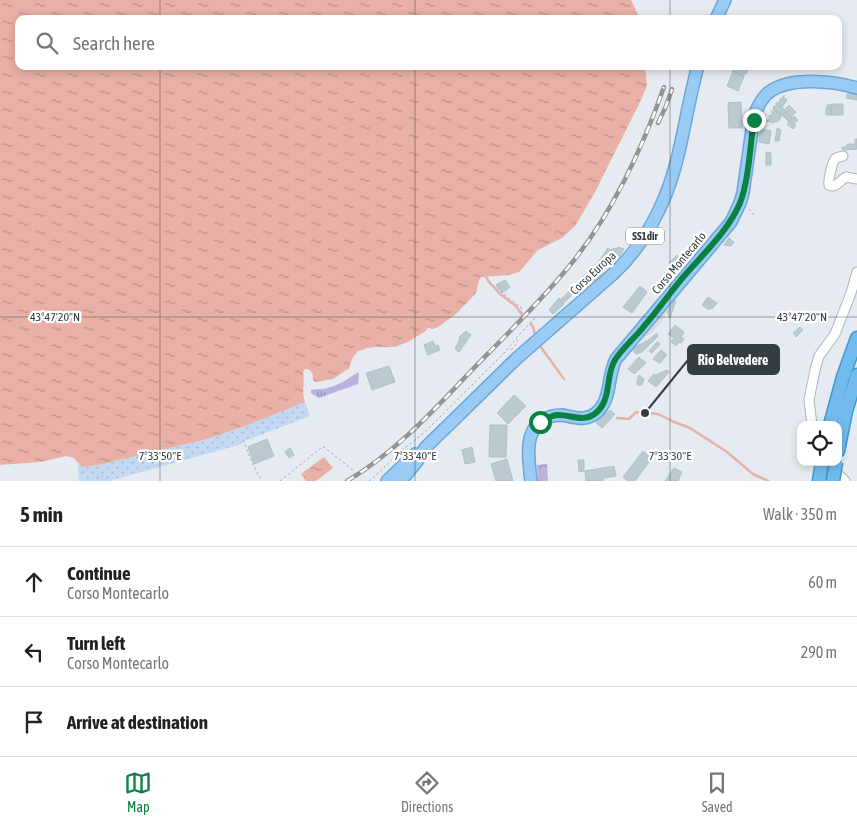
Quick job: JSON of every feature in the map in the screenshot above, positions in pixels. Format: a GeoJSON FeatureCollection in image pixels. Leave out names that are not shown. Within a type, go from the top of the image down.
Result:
{"type":"FeatureCollection","features":[{"type":"Feature","properties":{"kind":"highway"},"geometry":{"type":"LineString","coordinates":[[831,421],[843,377],[857,338]]}},
{"type":"Feature","properties":{"kind":"highway"},"geometry":{"type":"LineString","coordinates":[[842,431],[857,375]]}},
{"type":"Feature","properties":{"kind":"highway"},"geometry":{"type":"LineString","coordinates":[[819,481],[823,466]]}},
{"type":"Feature","properties":{"kind":"highway"},"geometry":{"type":"LineString","coordinates":[[834,481],[836,466]]}},
{"type":"Feature","properties":{"kind":"main road"},"geometry":{"type":"LineString","coordinates":[[718,15],[725,0]]}},
{"type":"Feature","properties":{"kind":"main road","name":"Corso Europa"},"geometry":{"type":"LineString","coordinates":[[387,481],[412,456],[425,448],[516,359],[614,274],[629,258],[655,218],[667,193],[697,70]]}},
{"type":"Feature","properties":{"kind":"main road","name":"Corso Montecarlo"},"geometry":{"type":"LineString","coordinates":[[531,481],[529,444],[536,426],[554,415],[580,419],[597,412],[605,401],[610,371],[616,359],[731,222],[743,193],[754,116],[763,98],[779,87],[798,83],[832,83],[857,88]]}},
{"type":"Feature","properties":{"kind":"main road","name":"Corso Europa"},"geometry":{"type":"LineString","coordinates":[[401,481],[425,448]]}},
{"type":"Feature","properties":{"kind":"street"},"geometry":{"type":"LineString","coordinates":[[843,156],[834,160],[828,184],[835,186],[846,177],[857,179]]}},
{"type":"Feature","properties":{"kind":"street"},"geometry":{"type":"LineString","coordinates":[[812,421],[809,400],[819,356],[835,334],[857,272]]}},
{"type":"Feature","properties":{"kind":"street"},"geometry":{"type":"LineString","coordinates":[[828,466],[844,481]]}},
{"type":"Feature","properties":{"kind":"path"},"geometry":{"type":"LineString","coordinates":[[767,122],[772,109],[784,96]]}},
{"type":"Feature","properties":{"kind":"path"},"geometry":{"type":"LineString","coordinates":[[489,282],[522,307],[521,311],[523,313]]}},
{"type":"Feature","properties":{"kind":"path"},"geometry":{"type":"LineString","coordinates":[[368,481],[425,432],[504,353],[535,318],[537,320]]}},
{"type":"Feature","properties":{"kind":"path"},"geometry":{"type":"LineString","coordinates":[[510,352],[518,341],[516,339]]}},
{"type":"Feature","properties":{"kind":"path"},"geometry":{"type":"LineString","coordinates":[[243,440],[262,481]]}},
{"type":"Feature","properties":{"kind":"path"},"geometry":{"type":"LineString","coordinates":[[280,481],[321,448],[324,448],[354,470]]}},
{"type":"Feature","properties":{"kind":"green space"},"geometry":{"type":"Polygon","coordinates":[[[358,372],[358,384],[319,398],[311,393],[311,390],[337,385],[358,372]]]}},
{"type":"Feature","properties":{"kind":"green space"},"geometry":{"type":"Polygon","coordinates":[[[547,464],[548,481],[538,481],[537,465],[547,464]]]}},
{"type":"Feature","properties":{"kind":"sand"},"geometry":{"type":"Polygon","coordinates":[[[305,402],[310,416],[242,442],[242,444],[109,481],[79,481],[78,463],[85,467],[98,465],[207,439],[305,402]]]}},
{"type":"Feature","properties":{"kind":"shaded area"},"geometry":{"type":"Polygon","coordinates":[[[671,302],[664,318],[653,332],[638,342],[637,341],[671,302]]]}},
{"type":"Feature","properties":{"kind":"water"},"geometry":{"type":"Polygon","coordinates":[[[0,0],[631,0],[638,15],[15,15],[15,70],[645,70],[647,86],[594,194],[575,226],[562,238],[538,250],[519,272],[509,275],[481,277],[472,299],[457,314],[440,326],[433,329],[428,328],[408,342],[395,347],[366,348],[353,357],[349,369],[333,379],[316,382],[313,380],[311,371],[305,369],[303,372],[303,395],[305,402],[207,439],[98,465],[82,467],[74,458],[66,456],[40,462],[0,465],[0,0]]]}},
{"type":"Feature","properties":{"kind":"water"},"geometry":{"type":"Polygon","coordinates":[[[324,457],[333,468],[316,481],[306,481],[301,474],[324,457]]]}},
{"type":"Feature","properties":{"kind":"pier"},"geometry":{"type":"Polygon","coordinates":[[[476,293],[476,297],[458,316],[438,330],[429,331],[396,350],[374,350],[360,353],[355,358],[351,370],[349,369],[353,357],[358,351],[374,347],[395,347],[408,342],[428,328],[437,328],[456,314],[476,293]]]}},
{"type":"Feature","properties":{"kind":"building"},"geometry":{"type":"Polygon","coordinates":[[[733,70],[748,70],[744,76],[733,70]]]}},
{"type":"Feature","properties":{"kind":"building"},"geometry":{"type":"Polygon","coordinates":[[[733,71],[744,76],[738,91],[727,86],[733,71]]]}},
{"type":"Feature","properties":{"kind":"building"},"geometry":{"type":"Polygon","coordinates":[[[851,91],[857,92],[857,100],[846,98],[848,92],[851,93],[851,91]]]}},
{"type":"Feature","properties":{"kind":"building"},"geometry":{"type":"Polygon","coordinates":[[[783,97],[787,100],[782,107],[786,112],[783,116],[773,109],[783,97]]]}},
{"type":"Feature","properties":{"kind":"building"},"geometry":{"type":"Polygon","coordinates":[[[741,102],[742,128],[729,128],[728,103],[741,102]]]}},
{"type":"Feature","properties":{"kind":"building"},"geometry":{"type":"Polygon","coordinates":[[[831,104],[843,104],[843,115],[831,115],[831,104]]]}},
{"type":"Feature","properties":{"kind":"building"},"geometry":{"type":"Polygon","coordinates":[[[789,105],[796,112],[791,117],[784,110],[789,105]]]}},
{"type":"Feature","properties":{"kind":"building"},"geometry":{"type":"Polygon","coordinates":[[[827,105],[831,105],[831,115],[826,115],[827,105]]]}},
{"type":"Feature","properties":{"kind":"building"},"geometry":{"type":"Polygon","coordinates":[[[774,110],[782,115],[778,122],[774,121],[774,123],[768,121],[774,110]]]}},
{"type":"Feature","properties":{"kind":"building"},"geometry":{"type":"Polygon","coordinates":[[[786,112],[792,118],[789,122],[783,116],[786,112]]]}},
{"type":"Feature","properties":{"kind":"building"},"geometry":{"type":"Polygon","coordinates":[[[794,116],[798,120],[794,124],[796,126],[793,129],[787,124],[794,116]]]}},
{"type":"Feature","properties":{"kind":"building"},"geometry":{"type":"Polygon","coordinates":[[[777,128],[781,130],[779,141],[775,141],[777,128]]]}},
{"type":"Feature","properties":{"kind":"building"},"geometry":{"type":"Polygon","coordinates":[[[761,129],[771,131],[769,144],[759,142],[761,129]]]}},
{"type":"Feature","properties":{"kind":"building"},"geometry":{"type":"Polygon","coordinates":[[[855,139],[857,139],[857,149],[843,150],[842,147],[847,147],[847,144],[855,144],[855,139]]]}},
{"type":"Feature","properties":{"kind":"building"},"geometry":{"type":"Polygon","coordinates":[[[766,152],[771,153],[771,165],[766,165],[766,152]]]}},
{"type":"Feature","properties":{"kind":"building"},"geometry":{"type":"Polygon","coordinates":[[[729,238],[734,242],[731,246],[724,245],[729,238]]]}},
{"type":"Feature","properties":{"kind":"building"},"geometry":{"type":"Polygon","coordinates":[[[618,247],[624,249],[619,257],[611,250],[618,247]]]}},
{"type":"Feature","properties":{"kind":"building"},"geometry":{"type":"Polygon","coordinates":[[[608,248],[616,254],[607,267],[598,262],[608,248]]]}},
{"type":"Feature","properties":{"kind":"building"},"geometry":{"type":"Polygon","coordinates":[[[677,255],[680,258],[672,266],[669,263],[677,255]]]}},
{"type":"Feature","properties":{"kind":"building"},"geometry":{"type":"Polygon","coordinates":[[[598,262],[607,267],[588,287],[581,278],[598,262]]]}},
{"type":"Feature","properties":{"kind":"building"},"geometry":{"type":"Polygon","coordinates":[[[505,280],[510,287],[502,293],[496,285],[505,280]]]}},
{"type":"Feature","properties":{"kind":"building"},"geometry":{"type":"Polygon","coordinates":[[[582,280],[585,284],[563,303],[560,300],[582,280]]]}},
{"type":"Feature","properties":{"kind":"building"},"geometry":{"type":"Polygon","coordinates":[[[640,286],[647,292],[632,313],[623,307],[640,286]]]}},
{"type":"Feature","properties":{"kind":"building"},"geometry":{"type":"Polygon","coordinates":[[[708,297],[717,303],[709,310],[702,305],[708,297]]]}},
{"type":"Feature","properties":{"kind":"building"},"geometry":{"type":"Polygon","coordinates":[[[559,298],[564,304],[553,314],[549,310],[559,298]]]}},
{"type":"Feature","properties":{"kind":"building"},"geometry":{"type":"Polygon","coordinates":[[[674,301],[676,301],[670,318],[667,312],[674,301]]]}},
{"type":"Feature","properties":{"kind":"building"},"geometry":{"type":"Polygon","coordinates":[[[675,325],[684,332],[681,337],[684,339],[676,346],[671,342],[674,338],[668,334],[675,325]]]}},
{"type":"Feature","properties":{"kind":"building"},"geometry":{"type":"Polygon","coordinates":[[[800,327],[803,330],[796,337],[793,333],[800,327]]]}},
{"type":"Feature","properties":{"kind":"building"},"geometry":{"type":"Polygon","coordinates":[[[466,331],[471,335],[459,352],[455,349],[460,336],[466,331]]]}},
{"type":"Feature","properties":{"kind":"building"},"geometry":{"type":"Polygon","coordinates":[[[657,333],[658,336],[642,352],[636,354],[633,350],[637,346],[657,333]]]}},
{"type":"Feature","properties":{"kind":"building"},"geometry":{"type":"Polygon","coordinates":[[[433,341],[440,350],[428,355],[424,345],[433,341]]]}},
{"type":"Feature","properties":{"kind":"building"},"geometry":{"type":"Polygon","coordinates":[[[657,342],[660,344],[652,353],[649,351],[657,342]]]}},
{"type":"Feature","properties":{"kind":"building"},"geometry":{"type":"Polygon","coordinates":[[[709,344],[714,345],[713,353],[707,352],[709,344]]]}},
{"type":"Feature","properties":{"kind":"building"},"geometry":{"type":"Polygon","coordinates":[[[661,350],[667,355],[660,363],[653,359],[661,350]]]}},
{"type":"Feature","properties":{"kind":"building"},"geometry":{"type":"Polygon","coordinates":[[[639,357],[646,363],[634,374],[628,369],[639,357]]]}},
{"type":"Feature","properties":{"kind":"building"},"geometry":{"type":"Polygon","coordinates":[[[389,366],[395,382],[372,390],[366,373],[389,366]]]}},
{"type":"Feature","properties":{"kind":"building"},"geometry":{"type":"Polygon","coordinates":[[[667,370],[669,372],[656,387],[648,381],[654,374],[656,375],[667,370]]]}},
{"type":"Feature","properties":{"kind":"building"},"geometry":{"type":"Polygon","coordinates":[[[639,375],[644,379],[642,385],[637,385],[639,375]]]}},
{"type":"Feature","properties":{"kind":"building"},"geometry":{"type":"Polygon","coordinates":[[[514,395],[526,406],[508,424],[497,413],[514,395]]]}},
{"type":"Feature","properties":{"kind":"building"},"geometry":{"type":"Polygon","coordinates":[[[610,410],[615,414],[602,428],[596,423],[604,413],[606,414],[610,410]]]}},
{"type":"Feature","properties":{"kind":"building"},"geometry":{"type":"Polygon","coordinates":[[[490,425],[507,425],[506,457],[489,457],[490,425]]]}},
{"type":"Feature","properties":{"kind":"building"},"geometry":{"type":"Polygon","coordinates":[[[267,439],[274,456],[254,464],[248,447],[267,439]]]}},
{"type":"Feature","properties":{"kind":"building"},"geometry":{"type":"Polygon","coordinates":[[[472,447],[475,462],[465,464],[462,450],[472,447]]]}},
{"type":"Feature","properties":{"kind":"building"},"geometry":{"type":"Polygon","coordinates":[[[290,448],[294,455],[289,458],[285,452],[290,448]]]}},
{"type":"Feature","properties":{"kind":"building"},"geometry":{"type":"Polygon","coordinates":[[[643,451],[652,458],[635,481],[628,481],[623,477],[643,451]]]}},
{"type":"Feature","properties":{"kind":"building"},"geometry":{"type":"Polygon","coordinates":[[[507,459],[513,481],[496,481],[491,464],[507,459]]]}},
{"type":"Feature","properties":{"kind":"building"},"geometry":{"type":"Polygon","coordinates":[[[578,460],[584,460],[584,471],[579,472],[578,460]]]}},
{"type":"Feature","properties":{"kind":"building"},"geometry":{"type":"Polygon","coordinates":[[[614,466],[616,476],[603,478],[603,481],[586,481],[585,471],[614,466]]]}},
{"type":"Feature","properties":{"kind":"building"},"geometry":{"type":"Polygon","coordinates":[[[674,468],[682,472],[678,481],[665,481],[674,468]]]}},
{"type":"Feature","properties":{"kind":"waterway"},"geometry":{"type":"LineString","coordinates":[[486,277],[500,294],[516,306],[522,315]]}},
{"type":"Feature","properties":{"kind":"waterway"},"geometry":{"type":"LineString","coordinates":[[531,324],[535,334]]}},
{"type":"Feature","properties":{"kind":"waterway"},"geometry":{"type":"LineString","coordinates":[[540,346],[564,379]]}},
{"type":"Feature","properties":{"kind":"waterway"},"geometry":{"type":"LineString","coordinates":[[617,418],[629,419],[636,412],[658,414],[690,428],[727,452],[753,474],[768,481]]}},
{"type":"Feature","properties":{"kind":"railway"},"geometry":{"type":"LineString","coordinates":[[347,481],[365,470],[413,430],[544,296],[566,270],[582,250],[611,206],[635,159],[664,87]]}},
{"type":"Feature","properties":{"kind":"railway"},"geometry":{"type":"LineString","coordinates":[[658,123],[672,89]]}},
{"type":"Feature","properties":{"kind":"place","name":"Rio Belvedere"},"geometry":{"type":"Point","coordinates":[645,413]}},
{"type":"Feature","properties":{"kind":"route"},"geometry":{"type":"LineString","coordinates":[[540,422],[554,415],[580,419],[595,414],[601,408],[607,396],[610,371],[616,359],[712,246],[735,215],[745,186],[754,120]]}}]}
